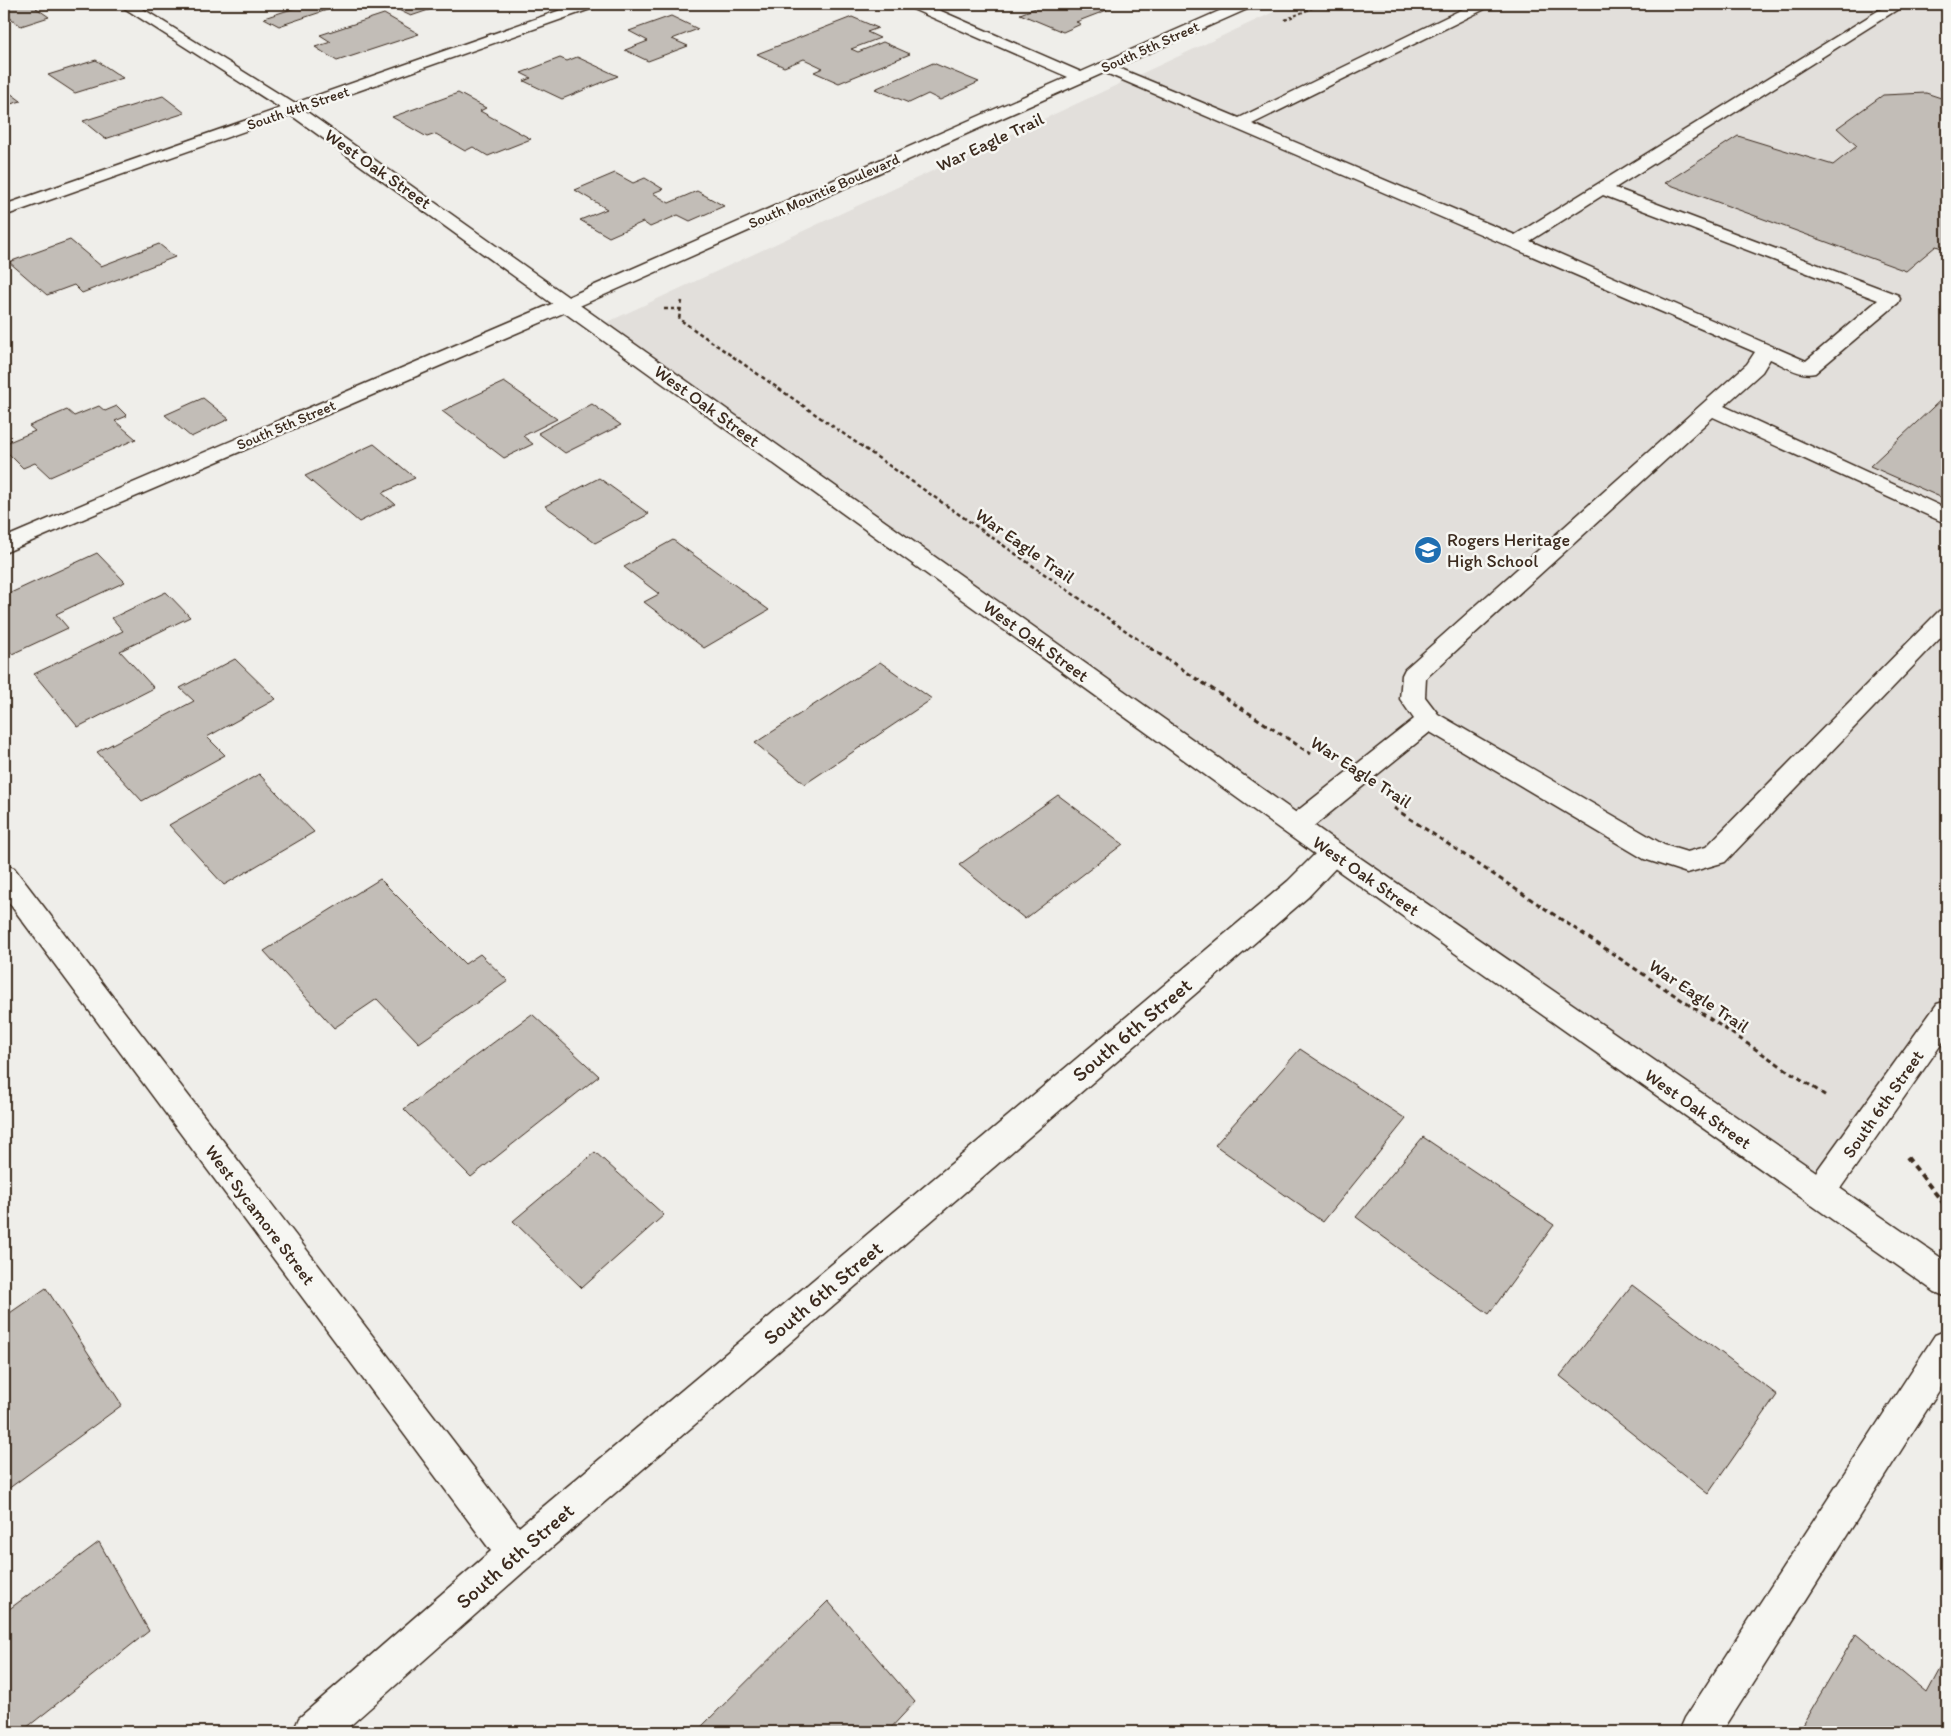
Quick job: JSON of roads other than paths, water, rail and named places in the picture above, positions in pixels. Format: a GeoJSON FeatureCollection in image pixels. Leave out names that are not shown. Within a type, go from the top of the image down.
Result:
{"type":"FeatureCollection","features":[{"type":"Feature","properties":{"kind":"street","name":"West Oak Street"},"geometry":{"type":"LineString","coordinates":[[124,4],[294,110],[568,304],[605,333],[1333,853],[1947,1281]]}},
{"type":"Feature","properties":{"kind":"street","name":"South 4th Street"},"geometry":{"type":"LineString","coordinates":[[4,211],[591,4]]}},
{"type":"Feature","properties":{"kind":"street"},"geometry":{"type":"LineString","coordinates":[[913,4],[1080,77]]}},
{"type":"Feature","properties":{"kind":"street","name":"South 5th Street"},"geometry":{"type":"LineString","coordinates":[[1080,77],[1247,4]]}},
{"type":"Feature","properties":{"kind":"street"},"geometry":{"type":"LineString","coordinates":[[1238,125],[1484,4]]}},
{"type":"Feature","properties":{"kind":"street"},"geometry":{"type":"LineString","coordinates":[[1516,242],[1899,4]]}},
{"type":"Feature","properties":{"kind":"street"},"geometry":{"type":"LineString","coordinates":[[1104,67],[1516,242],[1808,369],[1891,299],[1602,188]]}},
{"type":"Feature","properties":{"kind":"street","name":"South Mountie Boulevard"},"geometry":{"type":"LineString","coordinates":[[568,304],[1080,77]]}},
{"type":"Feature","properties":{"kind":"street","name":"South 5th Street"},"geometry":{"type":"LineString","coordinates":[[4,546],[568,304]]}},
{"type":"Feature","properties":{"kind":"street"},"geometry":{"type":"LineString","coordinates":[[1766,350],[1755,368],[1414,675],[1412,699],[1429,720],[1654,852],[1687,863],[1715,855],[1947,617]]}},
{"type":"Feature","properties":{"kind":"street"},"geometry":{"type":"LineString","coordinates":[[1711,408],[1947,517]]}},
{"type":"Feature","properties":{"kind":"street"},"geometry":{"type":"LineString","coordinates":[[1296,826],[1429,720]]}},
{"type":"Feature","properties":{"kind":"street","name":"South 6th Street"},"geometry":{"type":"LineString","coordinates":[[314,1732],[516,1554],[1298,889],[1333,853]]}},
{"type":"Feature","properties":{"kind":"street","name":"West Sycamore Street"},"geometry":{"type":"LineString","coordinates":[[4,876],[516,1554]]}},
{"type":"Feature","properties":{"kind":"street","name":"South 6th Street"},"geometry":{"type":"LineString","coordinates":[[1819,1193],[1947,1013]]}},
{"type":"Feature","properties":{"kind":"street"},"geometry":{"type":"LineString","coordinates":[[1699,1732],[1947,1347]]}},
{"type":"Feature","properties":{"kind":"place","name":"Rogers Heritage High School"},"geometry":{"type":"Point","coordinates":[1428,550]}}]}
